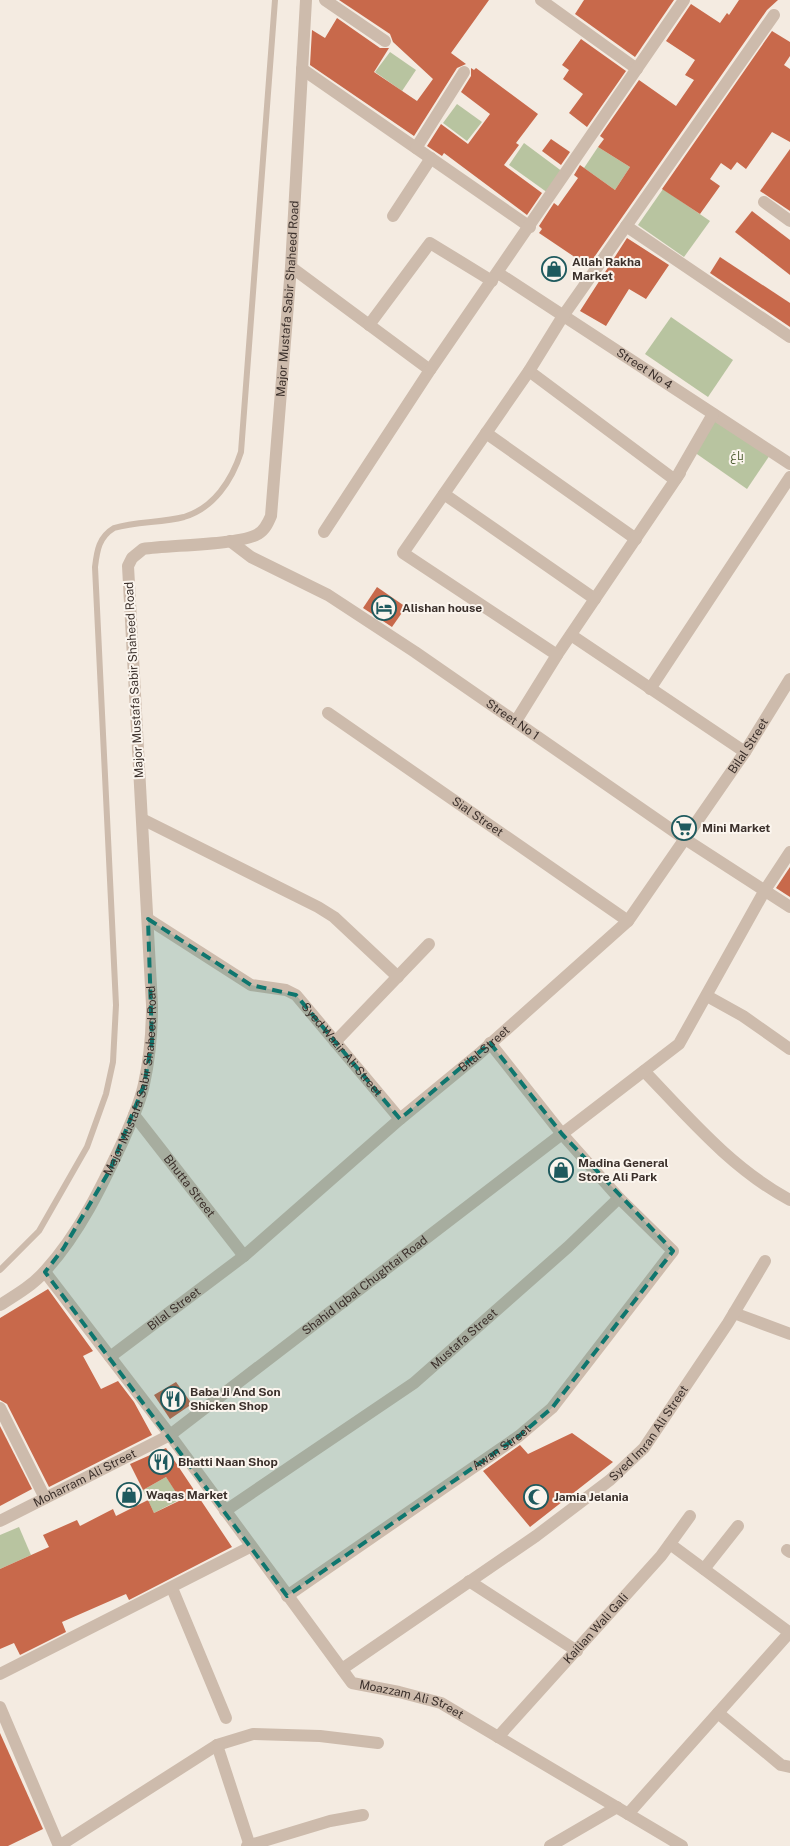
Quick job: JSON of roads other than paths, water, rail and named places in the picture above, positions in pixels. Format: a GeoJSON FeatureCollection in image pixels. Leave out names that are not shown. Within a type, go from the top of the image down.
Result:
{"type":"FeatureCollection","features":[{"type":"Feature","properties":{"kind":"street","name":"Major Mustafa Sabir Shaheed Road"},"geometry":{"type":"LineString","coordinates":[[0,1305],[19,1294],[44,1272],[63,1249],[90,1207],[134,1116],[144,1085],[152,1042],[152,1005],[128,566],[132,558],[143,549],[230,541],[256,536],[268,524],[271,516],[291,267],[306,0]]}},
{"type":"Feature","properties":{"kind":"street"},"geometry":{"type":"LineString","coordinates":[[325,0],[385,41]]}},
{"type":"Feature","properties":{"kind":"street"},"geometry":{"type":"LineString","coordinates":[[540,0],[636,69]]}},
{"type":"Feature","properties":{"kind":"street"},"geometry":{"type":"LineString","coordinates":[[324,532],[430,370],[530,227],[684,0]]}},
{"type":"Feature","properties":{"kind":"street"},"geometry":{"type":"LineString","coordinates":[[557,655],[404,553],[529,370],[563,316],[774,15]]}},
{"type":"Feature","properties":{"kind":"street"},"geometry":{"type":"LineString","coordinates":[[302,69],[530,227]]}},
{"type":"Feature","properties":{"kind":"street"},"geometry":{"type":"LineString","coordinates":[[416,148],[464,72]]}},
{"type":"Feature","properties":{"kind":"street"},"geometry":{"type":"LineString","coordinates":[[393,216],[431,158]]}},
{"type":"Feature","properties":{"kind":"street"},"geometry":{"type":"LineString","coordinates":[[764,202],[790,221]]}},
{"type":"Feature","properties":{"kind":"street"},"geometry":{"type":"LineString","coordinates":[[626,226],[790,337]]}},
{"type":"Feature","properties":{"kind":"street","name":"Street No 4"},"geometry":{"type":"LineString","coordinates":[[369,325],[430,243],[563,316],[790,464]]}},
{"type":"Feature","properties":{"kind":"street"},"geometry":{"type":"LineString","coordinates":[[291,267],[430,370]]}},
{"type":"Feature","properties":{"kind":"street"},"geometry":{"type":"LineString","coordinates":[[529,370],[676,480]]}},
{"type":"Feature","properties":{"kind":"street"},"geometry":{"type":"LineString","coordinates":[[676,480],[713,414]]}},
{"type":"Feature","properties":{"kind":"street"},"geometry":{"type":"LineString","coordinates":[[486,433],[636,539]]}},
{"type":"Feature","properties":{"kind":"street"},"geometry":{"type":"LineString","coordinates":[[516,721],[570,635],[694,452]]}},
{"type":"Feature","properties":{"kind":"street"},"geometry":{"type":"LineString","coordinates":[[650,689],[790,477]]}},
{"type":"Feature","properties":{"kind":"street"},"geometry":{"type":"LineString","coordinates":[[444,494],[595,600]]}},
{"type":"Feature","properties":{"kind":"street","name":"Street No 1"},"geometry":{"type":"LineString","coordinates":[[230,541],[251,556],[328,596],[516,721],[685,839],[790,907]]}},
{"type":"Feature","properties":{"kind":"street"},"geometry":{"type":"LineString","coordinates":[[570,635],[745,752]]}},
{"type":"Feature","properties":{"kind":"street","name":"Bilal Street"},"geometry":{"type":"LineString","coordinates":[[110,1357],[244,1256],[628,921],[745,752],[790,679]]}},
{"type":"Feature","properties":{"kind":"street","name":"Sial Street"},"geometry":{"type":"LineString","coordinates":[[328,713],[628,921]]}},
{"type":"Feature","properties":{"kind":"street"},"geometry":{"type":"LineString","coordinates":[[142,819],[326,912],[398,977]]}},
{"type":"Feature","properties":{"kind":"street","name":"Shahid Iqbal Chughtai Road"},"geometry":{"type":"LineString","coordinates":[[170,1435],[679,1044],[765,890],[790,852]]}},
{"type":"Feature","properties":{"kind":"street","name":"Syed Wazir Ali Street"},"geometry":{"type":"LineString","coordinates":[[148,919],[250,985],[286,990],[296,995],[400,1119]]}},
{"type":"Feature","properties":{"kind":"street"},"geometry":{"type":"LineString","coordinates":[[335,1042],[429,944]]}},
{"type":"Feature","properties":{"kind":"street"},"geometry":{"type":"LineString","coordinates":[[707,996],[743,1016],[790,1050]]}},
{"type":"Feature","properties":{"kind":"street"},"geometry":{"type":"LineString","coordinates":[[490,1043],[562,1134],[619,1198]]}},
{"type":"Feature","properties":{"kind":"street"},"geometry":{"type":"LineString","coordinates":[[644,1071],[718,1148],[763,1186],[790,1200]]}},
{"type":"Feature","properties":{"kind":"street","name":"Bhutta Street"},"geometry":{"type":"LineString","coordinates":[[134,1116],[244,1256]]}},
{"type":"Feature","properties":{"kind":"street","name":"Awan Street"},"geometry":{"type":"LineString","coordinates":[[286,1596],[519,1436],[552,1408],[673,1250],[619,1198]]}},
{"type":"Feature","properties":{"kind":"street","name":"Mustafa Street"},"geometry":{"type":"LineString","coordinates":[[226,1511],[414,1382],[568,1247],[619,1198]]}},
{"type":"Feature","properties":{"kind":"street","name":"Syed Imran Ali Street"},"geometry":{"type":"LineString","coordinates":[[342,1669],[536,1536],[610,1480],[644,1448],[734,1313],[765,1261]]}},
{"type":"Feature","properties":{"kind":"street"},"geometry":{"type":"LineString","coordinates":[[44,1272],[170,1435]]}},
{"type":"Feature","properties":{"kind":"street"},"geometry":{"type":"LineString","coordinates":[[734,1313],[790,1334]]}},
{"type":"Feature","properties":{"kind":"street"},"geometry":{"type":"LineString","coordinates":[[0,1408],[45,1498]]}},
{"type":"Feature","properties":{"kind":"street","name":"Moharram Ali Street"},"geometry":{"type":"LineString","coordinates":[[0,1521],[170,1435]]}},
{"type":"Feature","properties":{"kind":"street","name":"Moazzam Ali Street"},"geometry":{"type":"LineString","coordinates":[[170,1435],[250,1547],[352,1683],[399,1692],[441,1703],[682,1846]]}},
{"type":"Feature","properties":{"kind":"street","name":"Kailian Wali Gali"},"geometry":{"type":"LineString","coordinates":[[498,1737],[577,1651],[670,1544],[690,1516]]}},
{"type":"Feature","properties":{"kind":"street"},"geometry":{"type":"LineString","coordinates":[[704,1569],[738,1526]]}},
{"type":"Feature","properties":{"kind":"street"},"geometry":{"type":"LineString","coordinates":[[550,1846],[622,1811],[718,1713],[790,1632],[670,1544]]}},
{"type":"Feature","properties":{"kind":"street"},"geometry":{"type":"LineString","coordinates":[[0,1674],[250,1547]]}},
{"type":"Feature","properties":{"kind":"street"},"geometry":{"type":"LineString","coordinates":[[469,1581],[577,1651]]}},
{"type":"Feature","properties":{"kind":"street"},"geometry":{"type":"LineString","coordinates":[[172,1588],[226,1718]]}},
{"type":"Feature","properties":{"kind":"street"},"geometry":{"type":"LineString","coordinates":[[0,1706],[59,1846],[217,1745],[253,1734],[320,1736],[378,1743]]}},
{"type":"Feature","properties":{"kind":"street"},"geometry":{"type":"LineString","coordinates":[[718,1713],[781,1765],[790,1767]]}},
{"type":"Feature","properties":{"kind":"street"},"geometry":{"type":"LineString","coordinates":[[217,1745],[249,1846],[330,1821],[363,1814]]}},
{"type":"Feature","properties":{"kind":"lane"},"geometry":{"type":"LineString","coordinates":[[0,1270],[38,1231],[87,1147],[104,1103],[113,1062],[116,1005],[95,567],[100,543],[105,534],[123,525],[183,517],[195,512],[218,494],[236,467],[243,433],[276,0]]}},
{"type":"Feature","properties":{"kind":"place","name":"Allah Rakha Market"},"geometry":{"type":"Point","coordinates":[554,269]}},
{"type":"Feature","properties":{"kind":"place","name":"Alishan house"},"geometry":{"type":"Point","coordinates":[384,608]}},
{"type":"Feature","properties":{"kind":"place","name":"Mini Market"},"geometry":{"type":"Point","coordinates":[684,828]}},
{"type":"Feature","properties":{"kind":"place","name":"Madina General Store Ali Park"},"geometry":{"type":"Point","coordinates":[561,1170]}},
{"type":"Feature","properties":{"kind":"place","name":"Baba Ji And Son Shicken Shop"},"geometry":{"type":"Point","coordinates":[173,1399]}},
{"type":"Feature","properties":{"kind":"place","name":"Bhatti Naan Shop"},"geometry":{"type":"Point","coordinates":[161,1462]}},
{"type":"Feature","properties":{"kind":"place","name":"Waqas Market"},"geometry":{"type":"Point","coordinates":[129,1495]}},
{"type":"Feature","properties":{"kind":"place","name":"Jamia Jelania"},"geometry":{"type":"Point","coordinates":[536,1497]}},
{"type":"Feature","properties":{"kind":"park label","name":"باغ"},"geometry":{"type":"Point","coordinates":[737,456]}}]}
